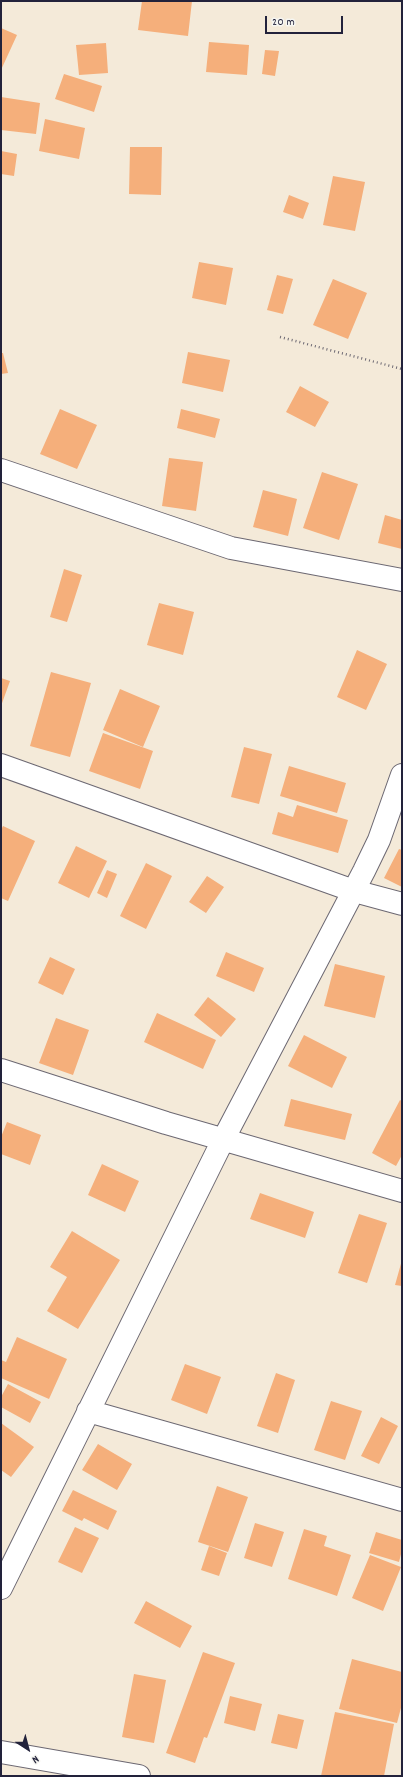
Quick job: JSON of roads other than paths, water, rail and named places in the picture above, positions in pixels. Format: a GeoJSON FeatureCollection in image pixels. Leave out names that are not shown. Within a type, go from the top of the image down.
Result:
{"type":"FeatureCollection","features":[{"type":"Feature","properties":{"kind":"street"},"geometry":{"type":"LineString","coordinates":[[1,470],[231,548],[402,580]]}},
{"type":"Feature","properties":{"kind":"street"},"geometry":{"type":"LineString","coordinates":[[1,765],[354,891],[402,904]]}},
{"type":"Feature","properties":{"kind":"street"},"geometry":{"type":"LineString","coordinates":[[1,1588],[223,1140],[354,891],[379,840],[402,775]]}},
{"type":"Feature","properties":{"kind":"street"},"geometry":{"type":"LineString","coordinates":[[1,1070],[166,1124],[402,1191]]}},
{"type":"Feature","properties":{"kind":"street"},"geometry":{"type":"LineString","coordinates":[[88,1410],[402,1500]]}},
{"type":"Feature","properties":{"kind":"street"},"geometry":{"type":"LineString","coordinates":[[1,1752],[139,1776]]}}]}
